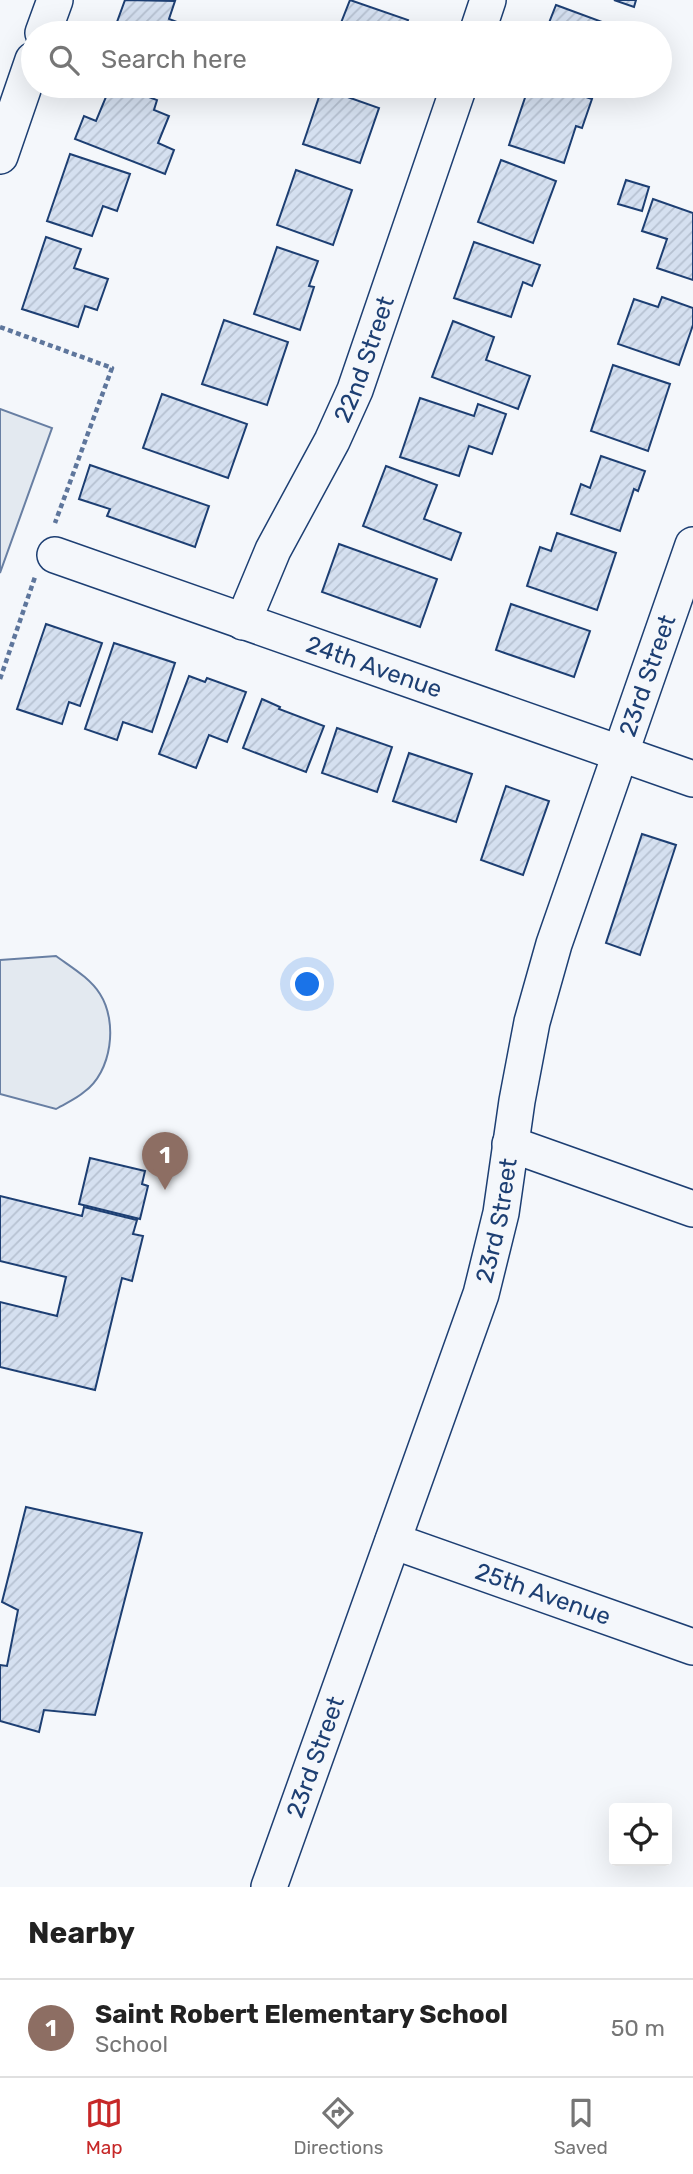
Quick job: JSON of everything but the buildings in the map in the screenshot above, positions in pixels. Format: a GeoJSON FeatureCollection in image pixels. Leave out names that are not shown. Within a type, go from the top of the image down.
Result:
{"type":"FeatureCollection","features":[{"type":"Feature","properties":{"kind":"street"},"geometry":{"type":"LineString","coordinates":[[47,21],[55,0]]}},
{"type":"Feature","properties":{"kind":"street"},"geometry":{"type":"LineString","coordinates":[[481,21],[488,0]]}},
{"type":"Feature","properties":{"kind":"street"},"geometry":{"type":"LineString","coordinates":[[0,156],[6,116],[21,85]]}},
{"type":"Feature","properties":{"kind":"street","name":"22nd Street"},"geometry":{"type":"LineString","coordinates":[[243,622],[273,550],[332,441],[355,390],[455,98]]}},
{"type":"Feature","properties":{"kind":"street","name":"23rd Street"},"geometry":{"type":"LineString","coordinates":[[269,1887],[481,1294],[501,1213],[510,1144],[532,1022],[550,957],[693,545]]}},
{"type":"Feature","properties":{"kind":"street","name":"24th Avenue"},"geometry":{"type":"LineString","coordinates":[[48,552],[693,779]]}},
{"type":"Feature","properties":{"kind":"street"},"geometry":{"type":"LineString","coordinates":[[510,1144],[693,1209]]}},
{"type":"Feature","properties":{"kind":"street","name":"25th Avenue"},"geometry":{"type":"LineString","coordinates":[[393,1541],[693,1647]]}},
{"type":"Feature","properties":{"kind":"path"},"geometry":{"type":"LineString","coordinates":[[0,327],[112,368],[48,552],[0,679]]}},
{"type":"Feature","properties":{"kind":"shaded area"},"geometry":{"type":"Polygon","coordinates":[[[0,409],[52,428],[0,573],[0,409]]]}},
{"type":"Feature","properties":{"kind":"shaded area"},"geometry":{"type":"Polygon","coordinates":[[[56,956],[96,988],[106,1005],[110,1032],[106,1060],[101,1072],[78,1097],[56,1109],[0,1094],[0,960],[56,956]]]}},
{"type":"Feature","properties":{"kind":"place","name":"Saint Robert Elementary School"},"geometry":{"type":"Point","coordinates":[165,1190]}}]}
